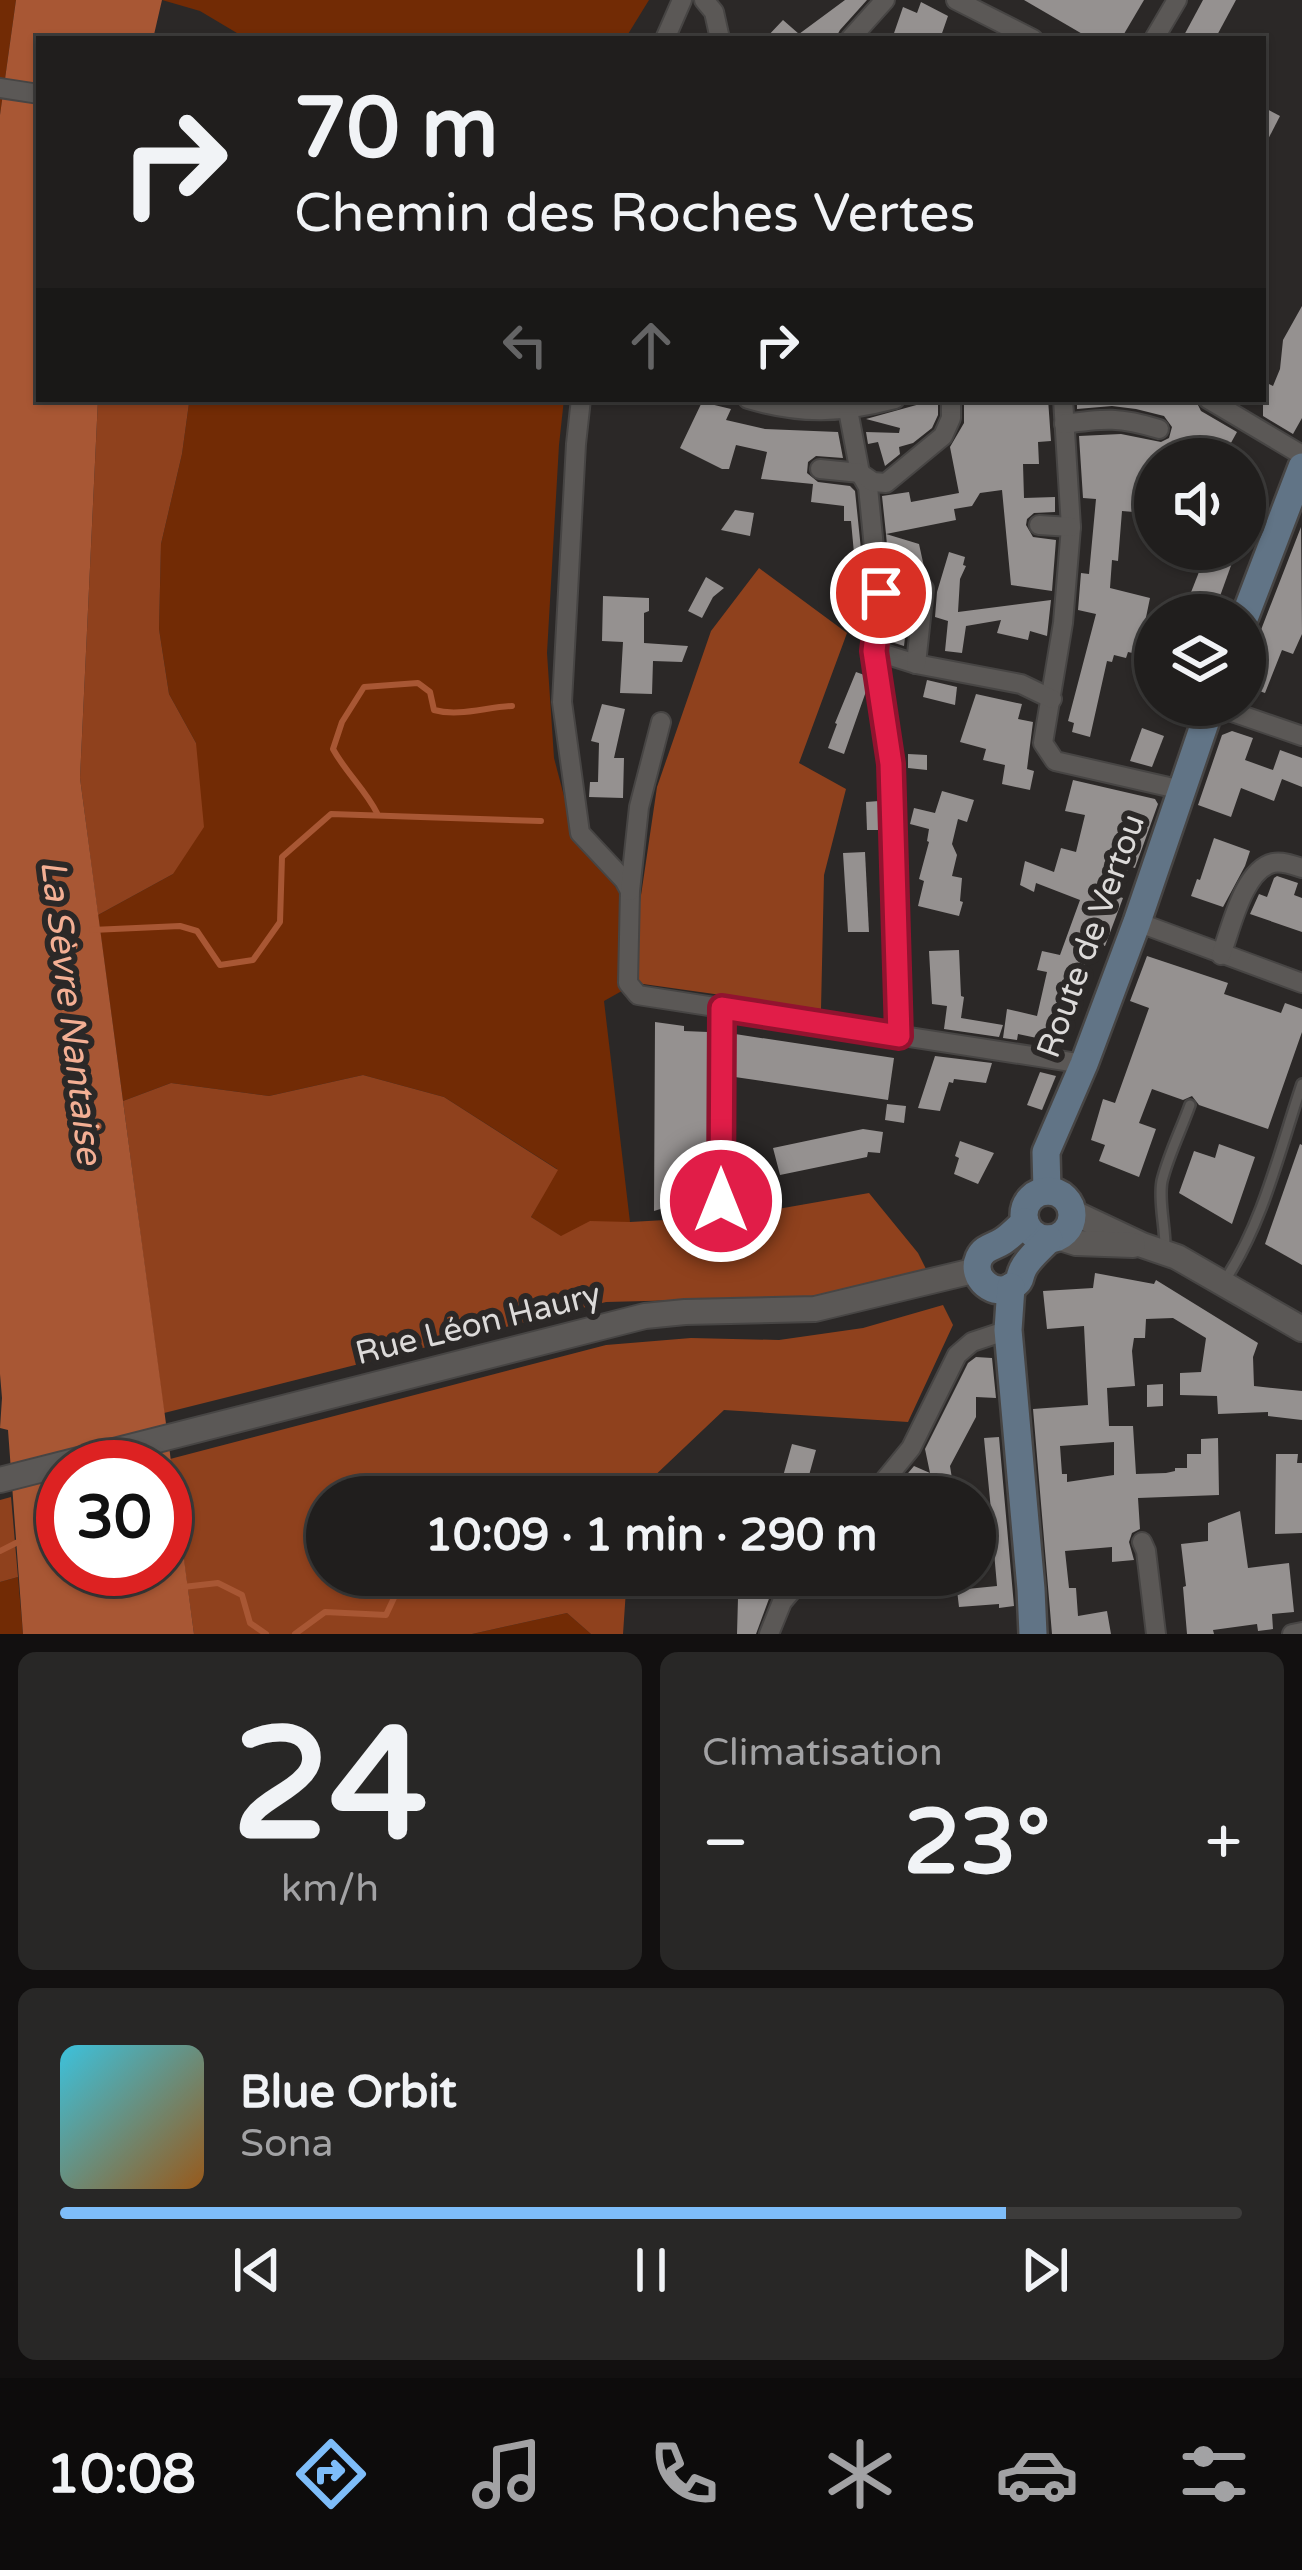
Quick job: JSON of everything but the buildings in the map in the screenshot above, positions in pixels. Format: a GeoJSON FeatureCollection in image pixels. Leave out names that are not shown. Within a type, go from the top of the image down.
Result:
{"type":"FeatureCollection","features":[{"type":"Feature","properties":{"kind":"main road"},"geometry":{"type":"LineString","coordinates":[[1253,594],[1302,467]]}},
{"type":"Feature","properties":{"kind":"main road","name":"Route de Vertou"},"geometry":{"type":"LineString","coordinates":[[1047,1191],[1046,1152],[1137,922],[1204,726]]}},
{"type":"Feature","properties":{"kind":"main road"},"geometry":{"type":"LineString","coordinates":[[1025,1222],[984,1251],[977,1263],[990,1287],[997,1290],[1017,1277],[1053,1238],[1069,1228],[1072,1212],[1061,1195],[1040,1192],[1025,1208],[1025,1222],[1034,1234],[1053,1238]]}},
{"type":"Feature","properties":{"kind":"main road"},"geometry":{"type":"LineString","coordinates":[[999,1244],[1016,1251],[1009,1330],[1033,1634]]}},
{"type":"Feature","properties":{"kind":"street"},"geometry":{"type":"LineString","coordinates":[[666,36],[682,0]]}},
{"type":"Feature","properties":{"kind":"street"},"geometry":{"type":"LineString","coordinates":[[704,0],[714,12],[719,36]]}},
{"type":"Feature","properties":{"kind":"street"},"geometry":{"type":"LineString","coordinates":[[853,36],[885,0]]}},
{"type":"Feature","properties":{"kind":"street"},"geometry":{"type":"LineString","coordinates":[[956,0],[1027,36]]}},
{"type":"Feature","properties":{"kind":"street"},"geometry":{"type":"LineString","coordinates":[[1156,36],[1177,0]]}},
{"type":"Feature","properties":{"kind":"street"},"geometry":{"type":"LineString","coordinates":[[0,88],[36,94]]}},
{"type":"Feature","properties":{"kind":"street"},"geometry":{"type":"LineString","coordinates":[[581,402],[562,702],[580,833],[630,891]]}},
{"type":"Feature","properties":{"kind":"street"},"geometry":{"type":"LineString","coordinates":[[761,402],[800,411],[848,410],[883,402]]}},
{"type":"Feature","properties":{"kind":"street"},"geometry":{"type":"LineString","coordinates":[[820,469],[860,473],[886,483],[943,436],[951,418],[951,402]]}},
{"type":"Feature","properties":{"kind":"street"},"geometry":{"type":"LineString","coordinates":[[1063,402],[1071,527],[1063,623],[1043,743],[1055,761],[1182,790]]}},
{"type":"Feature","properties":{"kind":"street"},"geometry":{"type":"LineString","coordinates":[[1213,402],[1302,455]]}},
{"type":"Feature","properties":{"kind":"street"},"geometry":{"type":"LineString","coordinates":[[848,410],[860,473],[868,487],[876,568]]}},
{"type":"Feature","properties":{"kind":"street"},"geometry":{"type":"LineString","coordinates":[[1064,424],[1127,419],[1160,429]]}},
{"type":"Feature","properties":{"kind":"street"},"geometry":{"type":"LineString","coordinates":[[1039,525],[1071,527]]}},
{"type":"Feature","properties":{"kind":"street"},"geometry":{"type":"LineString","coordinates":[[916,664],[924,589]]}},
{"type":"Feature","properties":{"kind":"street"},"geometry":{"type":"LineString","coordinates":[[874,651],[1021,684],[1052,699]]}},
{"type":"Feature","properties":{"kind":"street"},"geometry":{"type":"LineString","coordinates":[[661,722],[639,807],[630,891],[628,983],[638,995],[1084,1064]]}},
{"type":"Feature","properties":{"kind":"street"},"geometry":{"type":"LineString","coordinates":[[1266,724],[1302,736]]}},
{"type":"Feature","properties":{"kind":"street"},"geometry":{"type":"LineString","coordinates":[[891,764],[899,1036]]}},
{"type":"Feature","properties":{"kind":"street"},"geometry":{"type":"LineString","coordinates":[[1221,955],[1247,884],[1256,872],[1279,862],[1302,868]]}},
{"type":"Feature","properties":{"kind":"street"},"geometry":{"type":"LineString","coordinates":[[1137,922],[1302,983]]}},
{"type":"Feature","properties":{"kind":"street"},"geometry":{"type":"LineString","coordinates":[[721,1201],[722,1008]]}},
{"type":"Feature","properties":{"kind":"street"},"geometry":{"type":"LineString","coordinates":[[1072,1212],[1222,1284],[1302,1329]]}},
{"type":"Feature","properties":{"kind":"street"},"geometry":{"type":"LineString","coordinates":[[1053,1238],[1153,1249]]}},
{"type":"Feature","properties":{"kind":"street","name":"Rue Léon Haury"},"geometry":{"type":"LineString","coordinates":[[0,1480],[624,1321],[686,1312],[815,1309],[977,1270]]}},
{"type":"Feature","properties":{"kind":"street"},"geometry":{"type":"LineString","coordinates":[[889,1476],[911,1448],[957,1355],[972,1342],[1009,1330]]}},
{"type":"Feature","properties":{"kind":"street"},"geometry":{"type":"LineString","coordinates":[[1142,1542],[1156,1634]]}},
{"type":"Feature","properties":{"kind":"street"},"geometry":{"type":"LineString","coordinates":[[769,1634],[787,1596]]}},
{"type":"Feature","properties":{"kind":"street"},"geometry":{"type":"LineString","coordinates":[[1292,1634],[1302,1632]]}},
{"type":"Feature","properties":{"kind":"lane"},"geometry":{"type":"LineString","coordinates":[[876,568],[881,593],[874,651],[891,764]]}},
{"type":"Feature","properties":{"kind":"lane"},"geometry":{"type":"LineString","coordinates":[[1222,1284],[1252,1227],[1302,1084]]}},
{"type":"Feature","properties":{"kind":"lane"},"geometry":{"type":"LineString","coordinates":[[1153,1249],[1166,1226],[1162,1180],[1190,1106]]}},
{"type":"Feature","properties":{"kind":"shaded area"},"geometry":{"type":"Polygon","coordinates":[[[0,0],[16,0],[0,115],[0,0]]]}},
{"type":"Feature","properties":{"kind":"shaded area"},"geometry":{"type":"Polygon","coordinates":[[[162,0],[649,0],[627,36],[242,36],[200,11],[162,0]]]}},
{"type":"Feature","properties":{"kind":"shaded area"},"geometry":{"type":"Polygon","coordinates":[[[98,402],[190,402],[161,544],[159,629],[169,694],[196,743],[204,827],[173,874],[98,915],[80,778],[98,402]]]}},
{"type":"Feature","properties":{"kind":"shaded area"},"geometry":{"type":"Polygon","coordinates":[[[564,402],[547,653],[554,758],[574,834],[618,890],[642,894],[636,983],[604,1001],[630,1222],[590,1222],[562,1237],[531,1217],[557,1169],[444,1097],[363,1075],[269,1096],[171,1083],[123,1101],[98,915],[173,874],[196,743],[169,694],[159,629],[161,544],[189,403],[564,402]]]}},
{"type":"Feature","properties":{"kind":"shaded area"},"geometry":{"type":"Polygon","coordinates":[[[759,568],[847,633],[799,763],[846,789],[824,875],[821,1009],[636,983],[639,909],[657,787],[711,631],[759,568]]]}},
{"type":"Feature","properties":{"kind":"shaded area"},"geometry":{"type":"Polygon","coordinates":[[[363,1075],[444,1097],[558,1170],[531,1217],[561,1236],[590,1221],[737,1216],[869,1193],[918,1253],[928,1273],[820,1295],[739,1304],[606,1302],[164,1413],[123,1101],[171,1083],[269,1096],[363,1075]]]}},
{"type":"Feature","properties":{"kind":"shaded area"},"geometry":{"type":"Polygon","coordinates":[[[943,1305],[953,1325],[908,1422],[724,1410],[654,1476],[306,1476],[306,1596],[626,1596],[623,1634],[591,1634],[567,1613],[472,1634],[194,1634],[189,1596],[192,1453],[606,1345],[691,1338],[779,1340],[863,1328],[943,1305]]]}},
{"type":"Feature","properties":{"kind":"shaded area"},"geometry":{"type":"Polygon","coordinates":[[[11,1497],[18,1577],[0,1582],[0,1500],[11,1497]]]}},
{"type":"Feature","properties":{"kind":"shaded area"},"geometry":{"type":"Polygon","coordinates":[[[18,1577],[23,1634],[0,1634],[0,1582],[18,1577]]]}},
{"type":"Feature","properties":{"kind":"shaded area"},"geometry":{"type":"Polygon","coordinates":[[[567,1613],[591,1634],[472,1634],[567,1613]]]}},
{"type":"Feature","properties":{"kind":"water","name":"La Sèvre Nantaise"},"geometry":{"type":"Polygon","coordinates":[[[16,0],[162,0],[154,36],[36,36],[36,402],[98,402],[80,778],[168,1440],[36,1440],[36,1596],[189,1596],[194,1634],[23,1634],[8,1430],[0,1428],[0,115],[16,0]]]}},
{"type":"Feature","properties":{"kind":"waterway"},"geometry":{"type":"LineString","coordinates":[[377,813],[333,749],[342,722],[364,687],[418,683],[430,692],[434,710],[443,712],[512,706]]}},
{"type":"Feature","properties":{"kind":"waterway"},"geometry":{"type":"LineString","coordinates":[[92,930],[180,926],[197,931],[220,965],[253,960],[280,922],[282,857],[331,814],[541,821]]}},
{"type":"Feature","properties":{"kind":"waterway"},"geometry":{"type":"LineString","coordinates":[[0,1551],[18,1542]]}},
{"type":"Feature","properties":{"kind":"waterway"},"geometry":{"type":"LineString","coordinates":[[192,1586],[218,1583],[242,1595],[250,1623],[266,1634]]}},
{"type":"Feature","properties":{"kind":"waterway"},"geometry":{"type":"LineString","coordinates":[[295,1634],[325,1612],[386,1615],[395,1596]]}},
{"type":"Feature","properties":{"kind":"route"},"geometry":{"type":"LineString","coordinates":[[721,1201],[722,1008],[899,1036],[891,764],[874,651],[881,593]]}}]}
